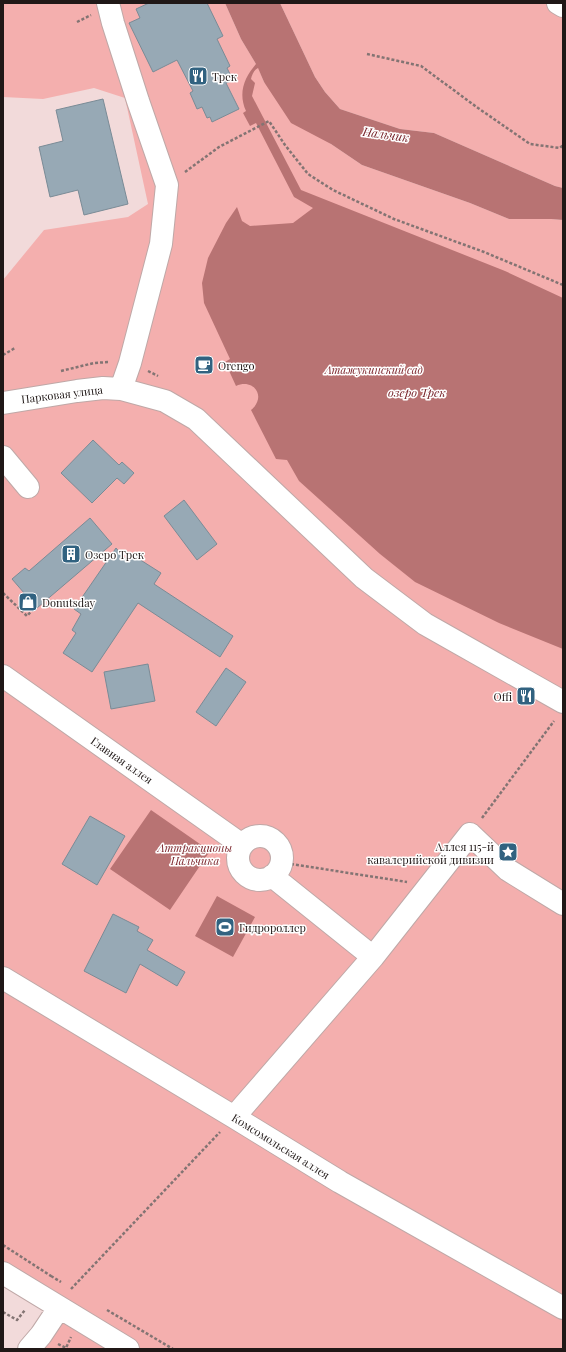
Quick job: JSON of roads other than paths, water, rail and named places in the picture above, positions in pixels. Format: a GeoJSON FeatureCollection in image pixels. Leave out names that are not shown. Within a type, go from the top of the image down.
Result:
{"type":"FeatureCollection","features":[{"type":"Feature","properties":{"kind":"street"},"geometry":{"type":"LineString","coordinates":[[108,3],[113,24],[167,185],[161,244],[130,364],[121,389]]}},
{"type":"Feature","properties":{"kind":"street"},"geometry":{"type":"LineString","coordinates":[[558,3],[563,6]]}},
{"type":"Feature","properties":{"kind":"street","name":"Парковая улица"},"geometry":{"type":"LineString","coordinates":[[3,403],[76,390],[102,388],[121,389],[165,401],[196,419],[364,578],[425,624],[561,709]]}},
{"type":"Feature","properties":{"kind":"street"},"geometry":{"type":"LineString","coordinates":[[3,457],[28,487]]}},
{"type":"Feature","properties":{"kind":"street","name":"Главная аллея"},"geometry":{"type":"LineString","coordinates":[[3,676],[242,845]]}},
{"type":"Feature","properties":{"kind":"street"},"geometry":{"type":"LineString","coordinates":[[234,1117],[373,957],[470,834],[508,870],[563,904]]}},
{"type":"Feature","properties":{"kind":"street"},"geometry":{"type":"LineString","coordinates":[[259,836],[273,840],[281,851],[277,869],[265,879],[258,880],[250,878],[240,867],[238,852],[246,840],[252,837],[259,836]]}},
{"type":"Feature","properties":{"kind":"street"},"geometry":{"type":"LineString","coordinates":[[277,869],[373,957]]}},
{"type":"Feature","properties":{"kind":"street","name":"Комсомольская аллея"},"geometry":{"type":"LineString","coordinates":[[3,978],[340,1182],[563,1308]]}},
{"type":"Feature","properties":{"kind":"street"},"geometry":{"type":"LineString","coordinates":[[3,1274],[128,1349]]}},
{"type":"Feature","properties":{"kind":"street"},"geometry":{"type":"LineString","coordinates":[[29,1349],[41,1335],[59,1308]]}},
{"type":"Feature","properties":{"kind":"water","name":"озеро Трек"},"geometry":{"type":"Polygon","coordinates":[[[225,3],[280,3],[315,77],[325,92],[340,109],[400,129],[434,133],[555,186],[563,188],[563,220],[509,219],[470,203],[362,165],[331,144],[291,123],[264,82],[258,68],[254,71],[252,76],[251,79],[255,83],[252,96],[301,190],[505,271],[563,298],[563,649],[499,623],[415,582],[380,554],[299,481],[287,460],[276,459],[251,410],[256,405],[258,400],[256,390],[248,385],[242,384],[236,386],[225,362],[230,359],[204,303],[202,283],[208,258],[226,223],[237,207],[242,221],[250,226],[293,223],[313,208],[294,197],[256,123],[250,126],[243,113],[246,111],[242,98],[245,80],[256,64],[241,39],[225,3]]]}},
{"type":"Feature","properties":{"kind":"water"},"geometry":{"type":"Polygon","coordinates":[[[151,810],[210,851],[170,910],[110,869],[151,810]]]}},
{"type":"Feature","properties":{"kind":"water","name":"Гидророллер"},"geometry":{"type":"Polygon","coordinates":[[[217,896],[255,917],[233,957],[195,936],[217,896]]]}},
{"type":"Feature","properties":{"kind":"place","name":"Трек"},"geometry":{"type":"Point","coordinates":[198,76]}},
{"type":"Feature","properties":{"kind":"place","name":"Orengo"},"geometry":{"type":"Point","coordinates":[204,365]}},
{"type":"Feature","properties":{"kind":"place","name":"Озеро Трек"},"geometry":{"type":"Point","coordinates":[71,554]}},
{"type":"Feature","properties":{"kind":"place","name":"Donutsday"},"geometry":{"type":"Point","coordinates":[28,602]}},
{"type":"Feature","properties":{"kind":"place","name":"Offi"},"geometry":{"type":"Point","coordinates":[526,696]}},
{"type":"Feature","properties":{"kind":"place","name":"Аллея 115-й кавалерийской дивизии"},"geometry":{"type":"Point","coordinates":[508,852]}},
{"type":"Feature","properties":{"kind":"place","name":"Гидророллер"},"geometry":{"type":"Point","coordinates":[225,927]}},
{"type":"Feature","properties":{"kind":"water label","name":"Нальчик"},"geometry":{"type":"Point","coordinates":[386,134]}},
{"type":"Feature","properties":{"kind":"park label","name":"Атажукинский сад"},"geometry":{"type":"Point","coordinates":[374,369]}},
{"type":"Feature","properties":{"kind":"park label","name":"Аттракционы Нальчика"},"geometry":{"type":"Point","coordinates":[195,853]}}]}
